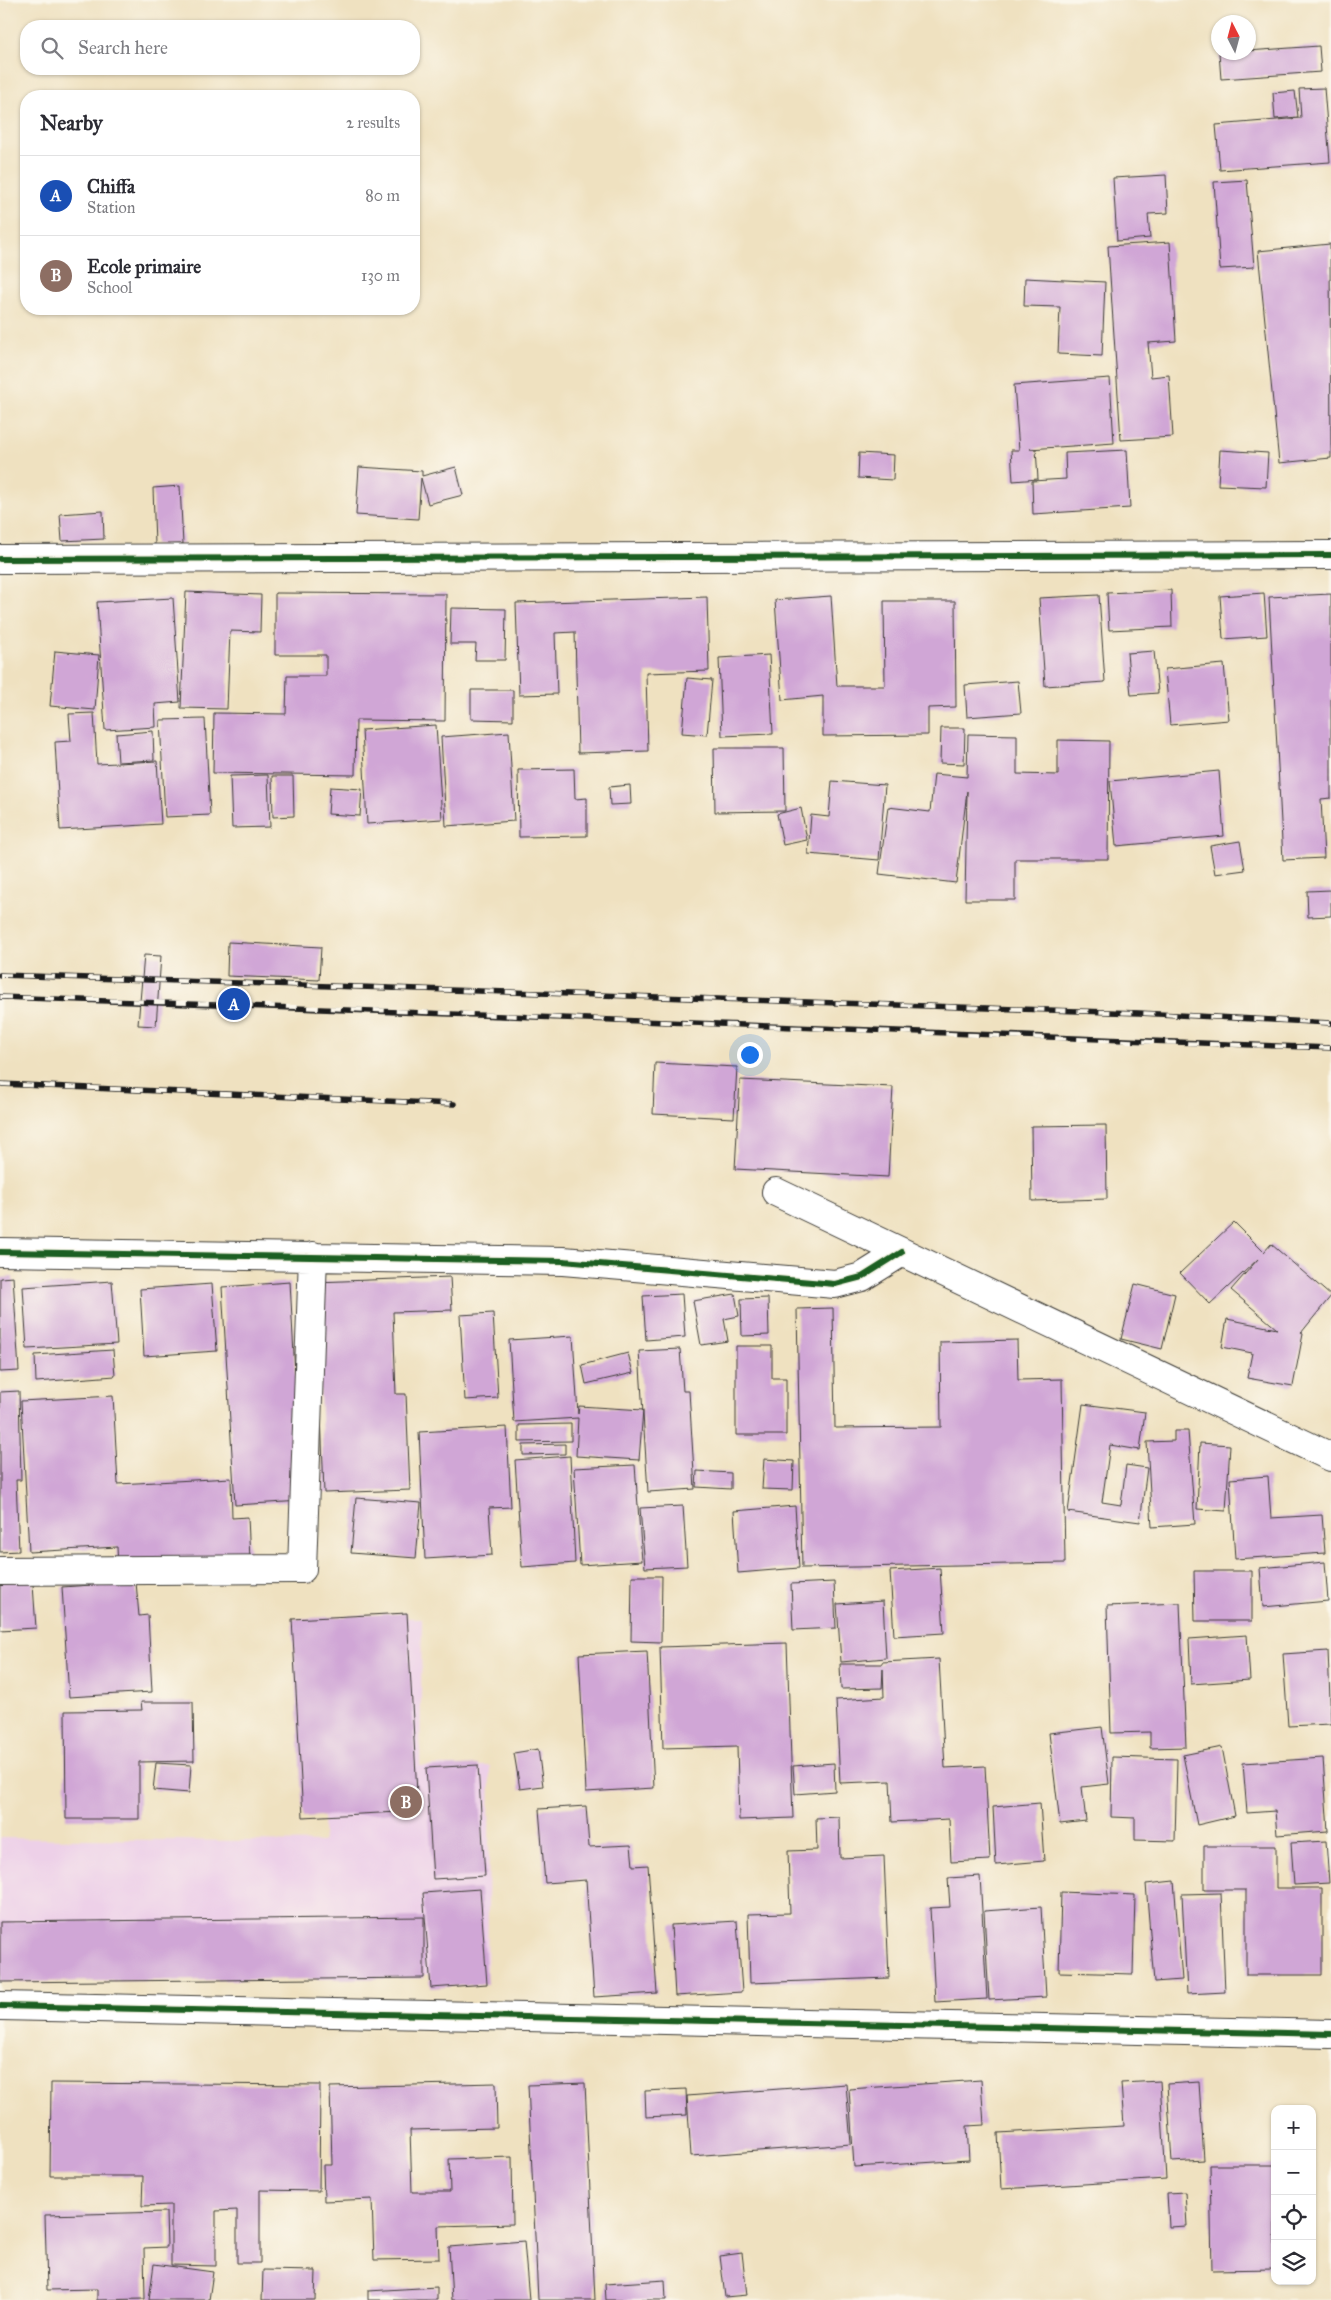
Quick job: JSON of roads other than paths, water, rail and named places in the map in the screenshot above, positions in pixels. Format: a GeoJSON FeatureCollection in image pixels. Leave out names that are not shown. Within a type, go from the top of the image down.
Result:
{"type":"FeatureCollection","features":[{"type":"Feature","properties":{"kind":"street"},"geometry":{"type":"LineString","coordinates":[[0,559],[1331,555]]}},
{"type":"Feature","properties":{"kind":"street"},"geometry":{"type":"LineString","coordinates":[[776,1192],[1331,1457]]}},
{"type":"Feature","properties":{"kind":"street"},"geometry":{"type":"LineString","coordinates":[[0,1252],[563,1261],[835,1284],[862,1277],[902,1252]]}},
{"type":"Feature","properties":{"kind":"street"},"geometry":{"type":"LineString","coordinates":[[0,1571],[302,1569],[313,1256]]}},
{"type":"Feature","properties":{"kind":"street"},"geometry":{"type":"LineString","coordinates":[[0,2006],[1331,2034]]}},
{"type":"Feature","properties":{"kind":"railway"},"geometry":{"type":"LineString","coordinates":[[0,975],[1139,1013],[1331,1023]]}},
{"type":"Feature","properties":{"kind":"railway"},"geometry":{"type":"LineString","coordinates":[[0,997],[333,1008],[1331,1048]]}},
{"type":"Feature","properties":{"kind":"railway"},"geometry":{"type":"LineString","coordinates":[[0,1084],[454,1104]]}},
{"type":"Feature","properties":{"kind":"place","name":"Chiffa"},"geometry":{"type":"Point","coordinates":[234,1004]}},
{"type":"Feature","properties":{"kind":"place","name":"Ecole primaire"},"geometry":{"type":"Point","coordinates":[406,1802]}}]}
